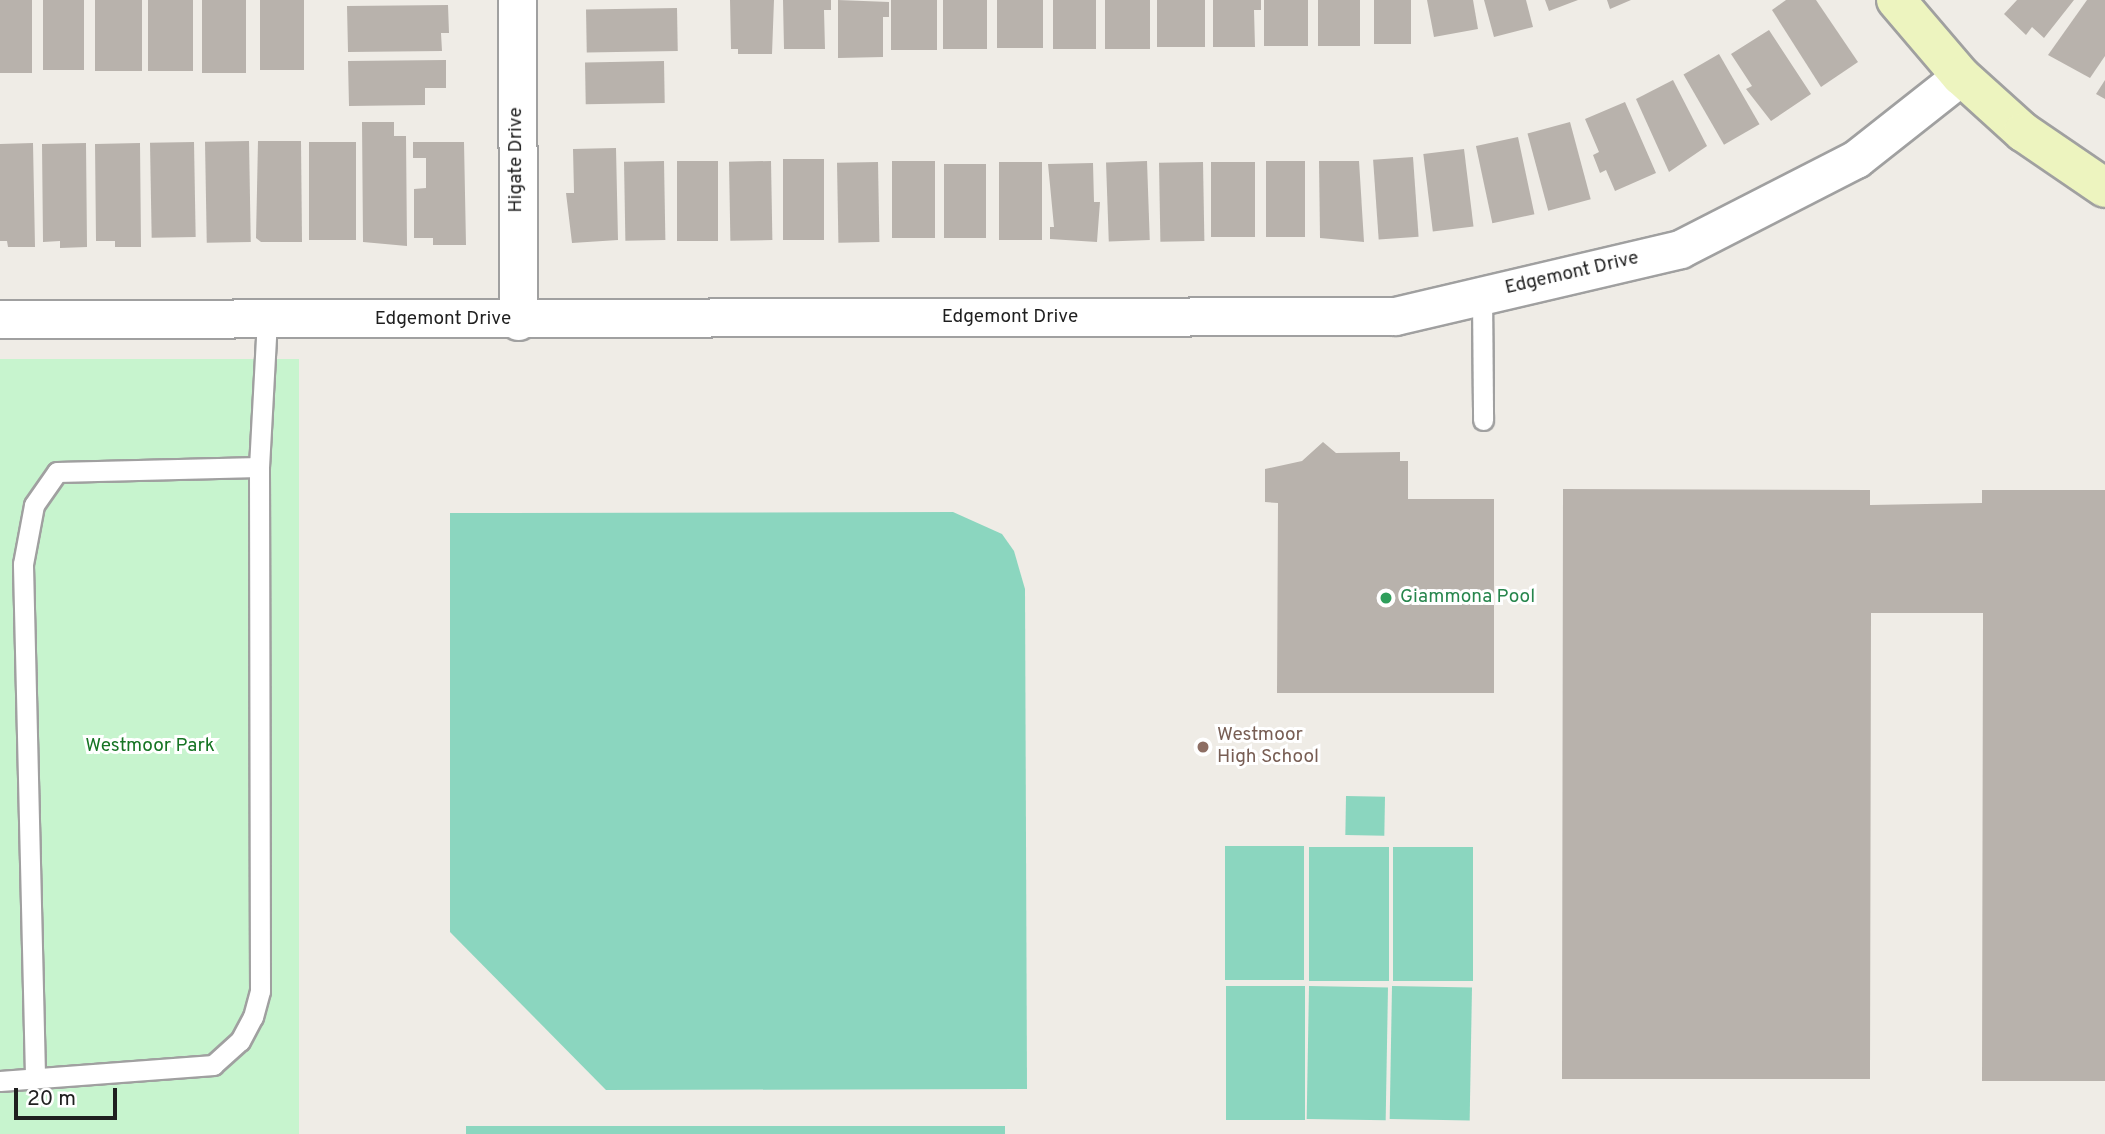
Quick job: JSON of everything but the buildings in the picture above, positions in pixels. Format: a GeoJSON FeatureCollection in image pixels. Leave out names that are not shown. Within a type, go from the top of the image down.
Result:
{"type":"FeatureCollection","features":[{"type":"Feature","properties":{"kind":"street","name":"Higate Drive"},"geometry":{"type":"LineString","coordinates":[[517,0],[518,321]]}},
{"type":"Feature","properties":{"kind":"street"},"geometry":{"type":"LineString","coordinates":[[1896,0],[1961,76],[2024,132],[2105,188]]}},
{"type":"Feature","properties":{"kind":"street","name":"Edgemont Drive"},"geometry":{"type":"LineString","coordinates":[[0,319],[518,321],[1395,316],[1680,249],[1856,159],[1961,76]]}},
{"type":"Feature","properties":{"kind":"lane"},"geometry":{"type":"LineString","coordinates":[[1482,295],[1482,420]]}},
{"type":"Feature","properties":{"kind":"lane"},"geometry":{"type":"LineString","coordinates":[[0,1081],[36,1075],[213,1065],[240,1041],[253,1017],[260,991],[258,467],[267,320]]}},
{"type":"Feature","properties":{"kind":"lane"},"geometry":{"type":"LineString","coordinates":[[36,1075],[23,564],[34,505],[57,472],[258,467]]}},
{"type":"Feature","properties":{"kind":"green space","name":"Westmoor Park"},"geometry":{"type":"Polygon","coordinates":[[[0,359],[299,359],[299,1134],[0,1134],[0,359]]]}},
{"type":"Feature","properties":{"kind":"green space"},"geometry":{"type":"Polygon","coordinates":[[[953,512],[1002,534],[1014,551],[1025,589],[1027,1089],[606,1090],[450,932],[450,513],[953,512]]]}},
{"type":"Feature","properties":{"kind":"green space"},"geometry":{"type":"Polygon","coordinates":[[[1346,796],[1385,797],[1384,836],[1345,835],[1346,796]]]}},
{"type":"Feature","properties":{"kind":"green space"},"geometry":{"type":"Polygon","coordinates":[[[1225,846],[1304,846],[1304,980],[1225,980],[1225,846]]]}},
{"type":"Feature","properties":{"kind":"green space"},"geometry":{"type":"Polygon","coordinates":[[[1309,847],[1389,847],[1389,981],[1309,981],[1309,847]]]}},
{"type":"Feature","properties":{"kind":"green space"},"geometry":{"type":"Polygon","coordinates":[[[1393,847],[1473,847],[1473,981],[1393,981],[1393,847]]]}},
{"type":"Feature","properties":{"kind":"green space"},"geometry":{"type":"Polygon","coordinates":[[[1226,986],[1305,986],[1305,1120],[1226,1120],[1226,986]]]}},
{"type":"Feature","properties":{"kind":"green space"},"geometry":{"type":"Polygon","coordinates":[[[1309,986],[1388,987],[1386,1120],[1307,1119],[1309,986]]]}},
{"type":"Feature","properties":{"kind":"green space"},"geometry":{"type":"Polygon","coordinates":[[[1392,986],[1472,987],[1470,1120],[1390,1119],[1392,986]]]}},
{"type":"Feature","properties":{"kind":"green space"},"geometry":{"type":"Polygon","coordinates":[[[466,1126],[1005,1126],[1005,1134],[466,1134],[466,1126]]]}},
{"type":"Feature","properties":{"kind":"place","name":"Giammona Pool"},"geometry":{"type":"Point","coordinates":[1386,598]}},
{"type":"Feature","properties":{"kind":"place","name":"Westmoor High School"},"geometry":{"type":"Point","coordinates":[1203,747]}}]}
